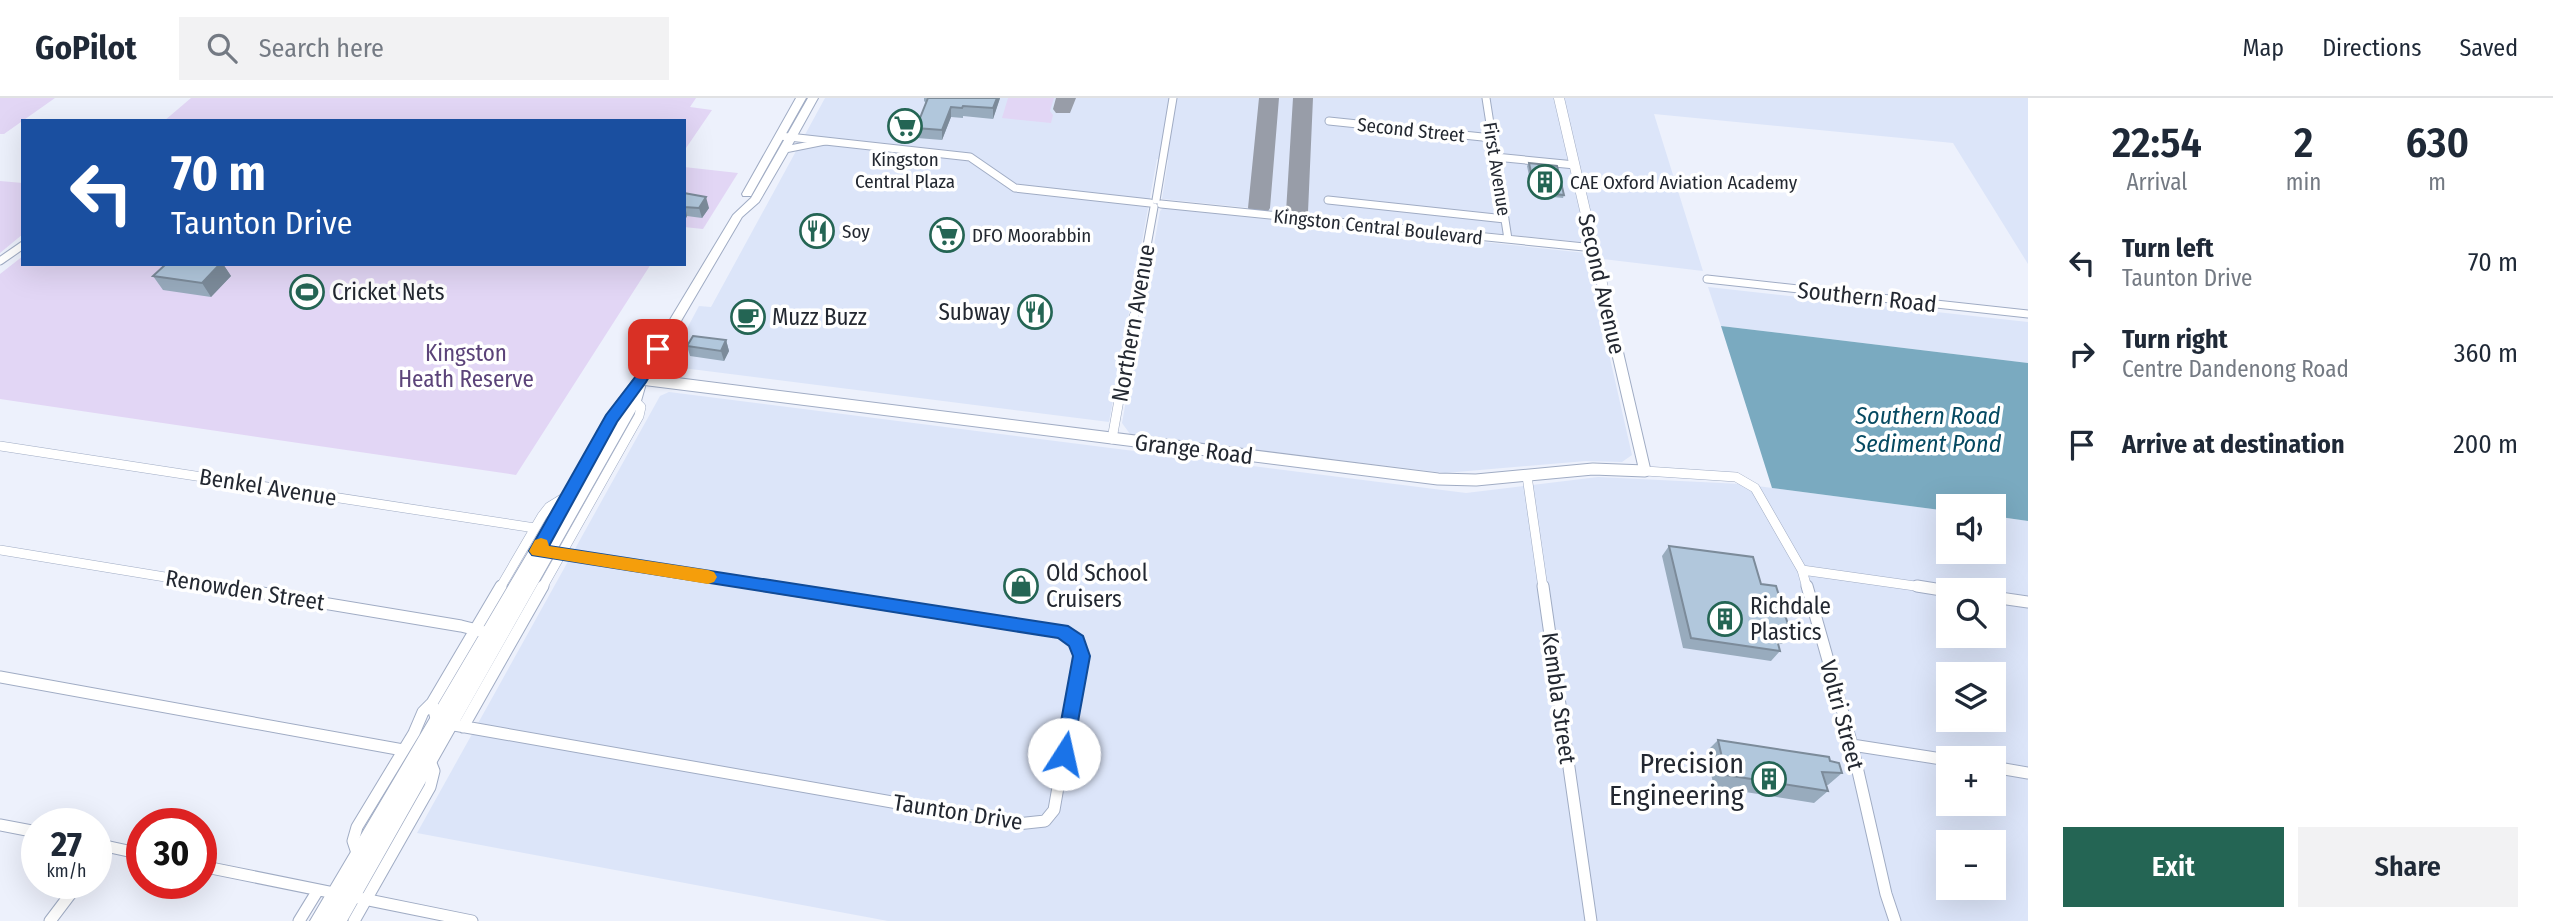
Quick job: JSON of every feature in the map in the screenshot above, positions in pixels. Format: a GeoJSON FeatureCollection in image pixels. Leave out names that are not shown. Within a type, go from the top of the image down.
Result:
{"type":"FeatureCollection","features":[{"type":"Feature","properties":{"kind":"main road"},"geometry":{"type":"LineString","coordinates":[[742,209],[754,200],[785,149],[786,137],[801,98]]}},
{"type":"Feature","properties":{"kind":"main road"},"geometry":{"type":"LineString","coordinates":[[337,921],[343,895],[358,856],[450,725],[482,631],[550,552],[570,494],[611,419],[641,379],[742,209],[744,198],[813,98]]}},
{"type":"Feature","properties":{"kind":"main road","name":"Second Avenue"},"geometry":{"type":"LineString","coordinates":[[1559,98],[1644,471]]}},
{"type":"Feature","properties":{"kind":"main road"},"geometry":{"type":"LineString","coordinates":[[805,113],[807,132],[822,141]]}},
{"type":"Feature","properties":{"kind":"main road"},"geometry":{"type":"LineString","coordinates":[[785,149],[822,141]]}},
{"type":"Feature","properties":{"kind":"main road"},"geometry":{"type":"LineString","coordinates":[[319,921],[343,895],[430,761],[635,401],[641,379]]}},
{"type":"Feature","properties":{"kind":"main road","name":"Grange Road"},"geometry":{"type":"LineString","coordinates":[[641,379],[1438,479],[1527,476],[1593,468],[1644,471]]}},
{"type":"Feature","properties":{"kind":"street","name":"Northern Avenue"},"geometry":{"type":"LineString","coordinates":[[1112,439],[1173,98]]}},
{"type":"Feature","properties":{"kind":"street","name":"First Avenue"},"geometry":{"type":"LineString","coordinates":[[1486,98],[1508,239]]}},
{"type":"Feature","properties":{"kind":"street","name":"Second Street"},"geometry":{"type":"LineString","coordinates":[[1329,121],[1492,138]]}},
{"type":"Feature","properties":{"kind":"street","name":"Kingston Central Boulevard"},"geometry":{"type":"LineString","coordinates":[[786,137],[973,158],[989,166],[1001,181],[1015,188],[1594,248]]}},
{"type":"Feature","properties":{"kind":"street"},"geometry":{"type":"LineString","coordinates":[[1495,157],[1575,165]]}},
{"type":"Feature","properties":{"kind":"street"},"geometry":{"type":"LineString","coordinates":[[1328,200],[1505,219]]}},
{"type":"Feature","properties":{"kind":"street"},"geometry":{"type":"LineString","coordinates":[[0,261],[21,245]]}},
{"type":"Feature","properties":{"kind":"street","name":"Southern Road"},"geometry":{"type":"LineString","coordinates":[[1707,279],[2028,314]]}},
{"type":"Feature","properties":{"kind":"street","name":"Benkel Avenue"},"geometry":{"type":"LineString","coordinates":[[0,446],[535,528]]}},
{"type":"Feature","properties":{"kind":"street","name":"Grange Road"},"geometry":{"type":"LineString","coordinates":[[1644,471],[1736,477],[1749,482]]}},
{"type":"Feature","properties":{"kind":"street","name":"Kembla Street"},"geometry":{"type":"LineString","coordinates":[[1527,476],[1591,921]]}},
{"type":"Feature","properties":{"kind":"street","name":"Voltri Street"},"geometry":{"type":"LineString","coordinates":[[1749,482],[1802,570],[1852,746],[1886,894],[1895,921]]}},
{"type":"Feature","properties":{"kind":"street"},"geometry":{"type":"LineString","coordinates":[[358,856],[353,841],[357,827],[423,712],[482,631],[535,528],[549,507],[570,494]]}},
{"type":"Feature","properties":{"kind":"street","name":"Renowden Street"},"geometry":{"type":"LineString","coordinates":[[0,550],[482,631]]}},
{"type":"Feature","properties":{"kind":"street","name":"Taunton Drive"},"geometry":{"type":"LineString","coordinates":[[450,725],[1017,824],[1036,824],[1051,816],[1056,803],[1082,656],[1077,641],[1067,634],[550,552]]}},
{"type":"Feature","properties":{"kind":"street"},"geometry":{"type":"LineString","coordinates":[[1802,570],[1936,589]]}},
{"type":"Feature","properties":{"kind":"street"},"geometry":{"type":"LineString","coordinates":[[2006,599],[2028,602]]}},
{"type":"Feature","properties":{"kind":"street"},"geometry":{"type":"LineString","coordinates":[[0,677],[403,750]]}},
{"type":"Feature","properties":{"kind":"street"},"geometry":{"type":"LineString","coordinates":[[432,703],[432,712],[450,725]]}},
{"type":"Feature","properties":{"kind":"street"},"geometry":{"type":"LineString","coordinates":[[1852,746],[1936,758]]}},
{"type":"Feature","properties":{"kind":"street"},"geometry":{"type":"LineString","coordinates":[[2006,769],[2028,773]]}},
{"type":"Feature","properties":{"kind":"street"},"geometry":{"type":"LineString","coordinates":[[0,825],[21,829]]}},
{"type":"Feature","properties":{"kind":"street"},"geometry":{"type":"LineString","coordinates":[[217,869],[472,921]]}},
{"type":"Feature","properties":{"kind":"street"},"geometry":{"type":"LineString","coordinates":[[299,921],[343,895]]}},
{"type":"Feature","properties":{"kind":"street"},"geometry":{"type":"LineString","coordinates":[[343,895],[354,921]]}},
{"type":"Feature","properties":{"kind":"street"},"geometry":{"type":"LineString","coordinates":[[50,921],[67,899]]}},
{"type":"Feature","properties":{"kind":"shaded area"},"geometry":{"type":"Polygon","coordinates":[[[825,98],[2028,98],[2028,264],[1953,143],[1654,114],[1703,271],[1603,259],[1599,244],[1162,199],[1168,160],[1157,159],[1109,422],[667,366],[699,306],[711,307],[825,98]]]}},
{"type":"Feature","properties":{"kind":"shaded area"},"geometry":{"type":"Polygon","coordinates":[[[1163,208],[1586,253],[1632,455],[1622,462],[1586,461],[1445,473],[1130,434],[1122,423],[1160,211],[1163,208]]]}},
{"type":"Feature","properties":{"kind":"shaded area"},"geometry":{"type":"Polygon","coordinates":[[[1708,287],[2028,322],[2028,363],[1721,326],[1708,287]]]}},
{"type":"Feature","properties":{"kind":"shaded area"},"geometry":{"type":"Polygon","coordinates":[[[669,392],[1466,493],[1598,477],[1742,484],[1936,509],[1936,564],[2006,564],[2006,518],[2028,521],[2028,921],[888,921],[417,833],[660,396],[669,392]]]}},
{"type":"Feature","properties":{"kind":"green space"},"geometry":{"type":"Polygon","coordinates":[[[0,98],[55,98],[25,119],[21,119],[21,122],[4,134],[0,134],[0,98]]]}},
{"type":"Feature","properties":{"kind":"green space"},"geometry":{"type":"Polygon","coordinates":[[[191,98],[696,98],[690,107],[712,110],[686,148],[686,119],[166,119],[191,98]]]}},
{"type":"Feature","properties":{"kind":"green space"},"geometry":{"type":"Polygon","coordinates":[[[1008,98],[1054,98],[1050,111],[1053,115],[1051,123],[1002,118],[1008,98]]]}},
{"type":"Feature","properties":{"kind":"green space"},"geometry":{"type":"Polygon","coordinates":[[[686,167],[738,173],[703,229],[686,227],[686,167]]]}},
{"type":"Feature","properties":{"kind":"green space"},"geometry":{"type":"Polygon","coordinates":[[[0,181],[21,183],[21,236],[0,253],[0,181]]]}},
{"type":"Feature","properties":{"kind":"green space","name":"Kingston Heath Reserve"},"geometry":{"type":"Polygon","coordinates":[[[21,258],[21,266],[650,266],[516,475],[0,399],[0,274],[21,258]]]}},
{"type":"Feature","properties":{"kind":"water","name":"Southern Road Sediment Pond"},"geometry":{"type":"Polygon","coordinates":[[[1721,326],[2028,363],[2028,521],[2006,518],[2006,494],[1936,494],[1936,509],[1772,488],[1721,326]]]}},
{"type":"Feature","properties":{"kind":"building"},"geometry":{"type":"Polygon","coordinates":[[[928,98],[997,98],[993,108],[951,107],[942,130],[916,128],[928,98]]]}},
{"type":"Feature","properties":{"kind":"building","name":"CAE Oxford Aviation Academy"},"geometry":{"type":"Polygon","coordinates":[[[1529,163],[1557,166],[1564,195],[1535,192],[1529,163]]]}},
{"type":"Feature","properties":{"kind":"building"},"geometry":{"type":"Polygon","coordinates":[[[686,193],[706,197],[699,208],[686,207],[686,193]]]}},
{"type":"Feature","properties":{"kind":"building"},"geometry":{"type":"Polygon","coordinates":[[[164,266],[218,266],[202,283],[153,276],[164,266]]]}},
{"type":"Feature","properties":{"kind":"building"},"geometry":{"type":"Polygon","coordinates":[[[693,336],[726,340],[721,351],[687,346],[693,336]]]}},
{"type":"Feature","properties":{"kind":"building","name":"Richdale Plastics"},"geometry":{"type":"Polygon","coordinates":[[[1669,546],[1753,557],[1761,584],[1776,586],[1791,634],[1775,632],[1780,651],[1691,638],[1669,546]]]}},
{"type":"Feature","properties":{"kind":"building"},"geometry":{"type":"Polygon","coordinates":[[[1718,740],[1829,757],[1830,761],[1839,763],[1842,773],[1822,772],[1828,791],[1726,775],[1718,740]]]}},
{"type":"Feature","properties":{"kind":"taxiway"},"geometry":{"type":"LineString","coordinates":[[1063,109],[1066,98]]}},
{"type":"Feature","properties":{"kind":"taxiway"},"geometry":{"type":"LineString","coordinates":[[1259,208],[1269,98]]}},
{"type":"Feature","properties":{"kind":"taxiway"},"geometry":{"type":"LineString","coordinates":[[1297,212],[1303,98]]}},
{"type":"Feature","properties":{"kind":"slow traffic"},"geometry":{"type":"LineString","coordinates":[[541,544],[538,551],[708,577]]}},
{"type":"Feature","properties":{"kind":"place","name":"Kingston Central Plaza"},"geometry":{"type":"Point","coordinates":[905,126]}},
{"type":"Feature","properties":{"kind":"place","name":"CAE Oxford Aviation Academy"},"geometry":{"type":"Point","coordinates":[1545,182]}},
{"type":"Feature","properties":{"kind":"place","name":"Soy"},"geometry":{"type":"Point","coordinates":[817,231]}},
{"type":"Feature","properties":{"kind":"place","name":"DFO Moorabbin"},"geometry":{"type":"Point","coordinates":[947,235]}},
{"type":"Feature","properties":{"kind":"place","name":"Cricket Nets"},"geometry":{"type":"Point","coordinates":[307,292]}},
{"type":"Feature","properties":{"kind":"place","name":"Subway"},"geometry":{"type":"Point","coordinates":[1035,312]}},
{"type":"Feature","properties":{"kind":"place","name":"Muzz Buzz"},"geometry":{"type":"Point","coordinates":[748,317]}},
{"type":"Feature","properties":{"kind":"place","name":"Old School Cruisers"},"geometry":{"type":"Point","coordinates":[1021,586]}},
{"type":"Feature","properties":{"kind":"place","name":"Richdale Plastics"},"geometry":{"type":"Point","coordinates":[1725,619]}},
{"type":"Feature","properties":{"kind":"place","name":"Precision Engineering"},"geometry":{"type":"Point","coordinates":[1769,779]}},
{"type":"Feature","properties":{"kind":"route"},"geometry":{"type":"LineString","coordinates":[[658,349],[641,379],[611,419],[538,551],[1062,631],[1077,641],[1082,656],[1064,754]]}}]}
